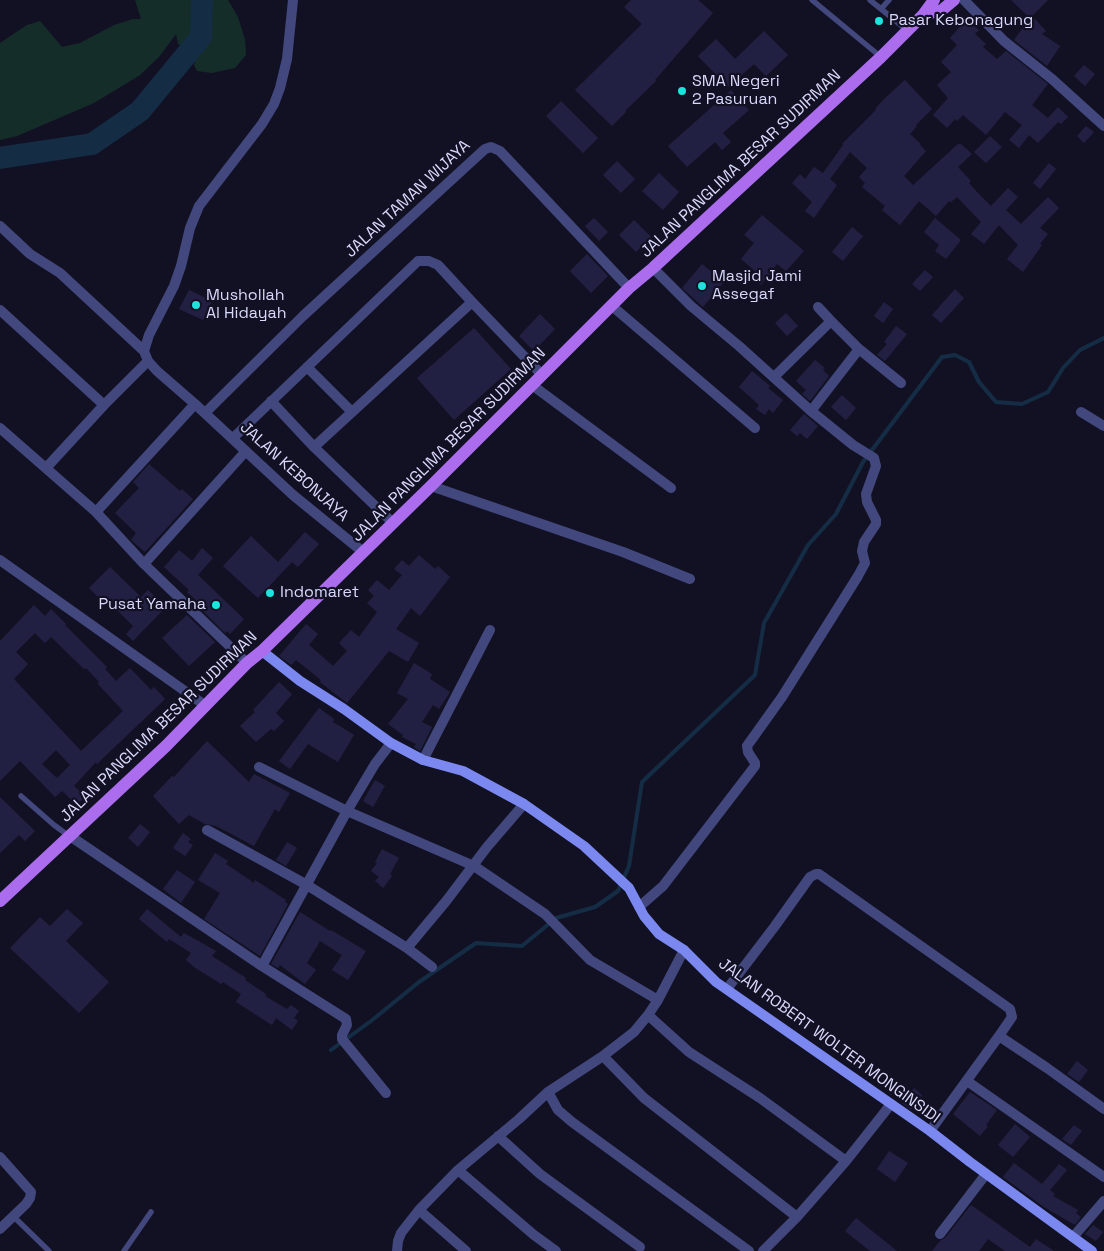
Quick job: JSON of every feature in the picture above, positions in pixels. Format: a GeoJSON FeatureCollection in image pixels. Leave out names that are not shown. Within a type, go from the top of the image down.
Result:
{"type":"FeatureCollection","features":[{"type":"Feature","properties":{"kind":"main road","name":"JALAN PANGLIMA BESAR SUDIRMAN"},"geometry":{"type":"LineString","coordinates":[[0,901],[206,706],[431,486],[629,288],[881,57],[923,15],[934,0]]}},
{"type":"Feature","properties":{"kind":"main road","name":"JALAN PANGLIMA BESAR SUDIRMAN"},"geometry":{"type":"LineString","coordinates":[[923,15],[942,10],[954,0]]}},
{"type":"Feature","properties":{"kind":"main road","name":"JALAN ROBERT WOLTER MONGINSIDI"},"geometry":{"type":"LineString","coordinates":[[262,651],[300,681],[344,709],[391,743],[423,760],[463,771],[524,804],[584,846],[629,888],[639,907],[659,934],[684,950],[716,982],[849,1073],[1092,1251]]}},
{"type":"Feature","properties":{"kind":"street"},"geometry":{"type":"LineString","coordinates":[[144,351],[149,335],[182,266],[190,228],[199,206],[262,124],[274,104],[287,59],[293,0]]}},
{"type":"Feature","properties":{"kind":"street"},"geometry":{"type":"LineString","coordinates":[[964,0],[1004,41],[1052,79],[1104,126]]}},
{"type":"Feature","properties":{"kind":"street","name":"JALAN TAMAN WIJAYA"},"geometry":{"type":"LineString","coordinates":[[205,413],[303,316],[485,149],[491,147],[500,151],[629,288]]}},
{"type":"Feature","properties":{"kind":"street"},"geometry":{"type":"LineString","coordinates":[[0,226],[30,254],[60,273],[144,351],[148,361],[46,468]]}},
{"type":"Feature","properties":{"kind":"street"},"geometry":{"type":"LineString","coordinates":[[233,438],[418,261],[429,261],[438,264],[542,375]]}},
{"type":"Feature","properties":{"kind":"street"},"geometry":{"type":"LineString","coordinates":[[639,907],[664,886],[754,766],[755,764],[748,752],[748,746],[782,697],[864,566],[862,552],[864,542],[876,524],[876,520],[867,502],[866,494],[876,466],[874,458],[852,445],[812,411],[691,306],[653,268]]}},
{"type":"Feature","properties":{"kind":"street"},"geometry":{"type":"LineString","coordinates":[[314,447],[472,302]]}},
{"type":"Feature","properties":{"kind":"street"},"geometry":{"type":"LineString","coordinates":[[612,306],[755,428]]}},
{"type":"Feature","properties":{"kind":"street"},"geometry":{"type":"LineString","coordinates":[[818,307],[859,349],[902,383]]}},
{"type":"Feature","properties":{"kind":"street"},"geometry":{"type":"LineString","coordinates":[[0,310],[104,405]]}},
{"type":"Feature","properties":{"kind":"street"},"geometry":{"type":"LineString","coordinates":[[774,377],[831,321]]}},
{"type":"Feature","properties":{"kind":"street"},"geometry":{"type":"LineString","coordinates":[[812,411],[859,349]]}},
{"type":"Feature","properties":{"kind":"street","name":"JALAN KEBONJAYA"},"geometry":{"type":"LineString","coordinates":[[148,361],[293,495],[363,552]]}},
{"type":"Feature","properties":{"kind":"street"},"geometry":{"type":"LineString","coordinates":[[306,367],[352,412]]}},
{"type":"Feature","properties":{"kind":"street"},"geometry":{"type":"LineString","coordinates":[[532,385],[671,488]]}},
{"type":"Feature","properties":{"kind":"street"},"geometry":{"type":"LineString","coordinates":[[270,401],[392,524]]}},
{"type":"Feature","properties":{"kind":"street"},"geometry":{"type":"LineString","coordinates":[[96,512],[195,404]]}},
{"type":"Feature","properties":{"kind":"street"},"geometry":{"type":"LineString","coordinates":[[1081,412],[1104,426]]}},
{"type":"Feature","properties":{"kind":"street"},"geometry":{"type":"LineString","coordinates":[[0,428],[96,512],[144,564],[248,663]]}},
{"type":"Feature","properties":{"kind":"street"},"geometry":{"type":"LineString","coordinates":[[144,564],[246,451]]}},
{"type":"Feature","properties":{"kind":"street"},"geometry":{"type":"LineString","coordinates":[[431,486],[623,552],[690,579]]}},
{"type":"Feature","properties":{"kind":"street"},"geometry":{"type":"LineString","coordinates":[[0,560],[206,706]]}},
{"type":"Feature","properties":{"kind":"street"},"geometry":{"type":"LineString","coordinates":[[423,760],[490,630]]}},
{"type":"Feature","properties":{"kind":"street"},"geometry":{"type":"LineString","coordinates":[[262,966],[347,811],[375,764],[391,743]]}},
{"type":"Feature","properties":{"kind":"street"},"geometry":{"type":"LineString","coordinates":[[259,767],[347,811],[474,866],[545,914],[590,960],[658,1000]]}},
{"type":"Feature","properties":{"kind":"street"},"geometry":{"type":"LineString","coordinates":[[406,948],[474,866],[486,848],[524,804]]}},
{"type":"Feature","properties":{"kind":"street"},"geometry":{"type":"LineString","coordinates":[[206,830],[306,885],[406,948],[432,967]]}},
{"type":"Feature","properties":{"kind":"street"},"geometry":{"type":"LineString","coordinates":[[70,836],[262,966],[346,1019],[347,1025],[342,1034],[345,1043],[386,1093]]}},
{"type":"Feature","properties":{"kind":"street"},"geometry":{"type":"LineString","coordinates":[[727,990],[810,877],[819,874],[1010,1009],[1012,1017],[930,1131]]}},
{"type":"Feature","properties":{"kind":"street"},"geometry":{"type":"LineString","coordinates":[[397,1251],[401,1232],[419,1210],[458,1170],[548,1092],[603,1056],[634,1032],[658,1000],[684,950]]}},
{"type":"Feature","properties":{"kind":"street"},"geometry":{"type":"LineString","coordinates":[[648,1015],[689,1052],[760,1098],[846,1161]]}},
{"type":"Feature","properties":{"kind":"street"},"geometry":{"type":"LineString","coordinates":[[999,1036],[1104,1109]]}},
{"type":"Feature","properties":{"kind":"street"},"geometry":{"type":"LineString","coordinates":[[603,1056],[644,1098],[797,1217]]}},
{"type":"Feature","properties":{"kind":"street"},"geometry":{"type":"LineString","coordinates":[[967,1081],[1104,1177]]}},
{"type":"Feature","properties":{"kind":"street"},"geometry":{"type":"LineString","coordinates":[[548,1092],[558,1110],[572,1122],[749,1251]]}},
{"type":"Feature","properties":{"kind":"street"},"geometry":{"type":"LineString","coordinates":[[764,1251],[846,1161],[891,1104]]}},
{"type":"Feature","properties":{"kind":"street"},"geometry":{"type":"LineString","coordinates":[[498,1136],[540,1174],[640,1247]]}},
{"type":"Feature","properties":{"kind":"street"},"geometry":{"type":"LineString","coordinates":[[0,1157],[31,1192],[29,1199],[14,1217],[0,1229]]}},
{"type":"Feature","properties":{"kind":"street"},"geometry":{"type":"LineString","coordinates":[[458,1170],[534,1235],[556,1251]]}},
{"type":"Feature","properties":{"kind":"street"},"geometry":{"type":"LineString","coordinates":[[940,1234],[986,1174]]}},
{"type":"Feature","properties":{"kind":"street"},"geometry":{"type":"LineString","coordinates":[[1073,1238],[1104,1201]]}},
{"type":"Feature","properties":{"kind":"street"},"geometry":{"type":"LineString","coordinates":[[419,1210],[466,1251]]}},
{"type":"Feature","properties":{"kind":"lane"},"geometry":{"type":"LineString","coordinates":[[812,0],[881,57]]}},
{"type":"Feature","properties":{"kind":"lane"},"geometry":{"type":"LineString","coordinates":[[870,0],[908,30]]}},
{"type":"Feature","properties":{"kind":"lane"},"geometry":{"type":"LineString","coordinates":[[881,9],[889,0]]}},
{"type":"Feature","properties":{"kind":"lane"},"geometry":{"type":"LineString","coordinates":[[21,796],[54,825],[70,836]]}},
{"type":"Feature","properties":{"kind":"lane"},"geometry":{"type":"LineString","coordinates":[[124,1251],[151,1212]]}},
{"type":"Feature","properties":{"kind":"lane"},"geometry":{"type":"LineString","coordinates":[[14,1217],[49,1251]]}},
{"type":"Feature","properties":{"kind":"green space"},"geometry":{"type":"Polygon","coordinates":[[[135,0],[228,0],[238,17],[245,40],[246,55],[235,68],[212,73],[197,71],[194,65],[196,55],[178,44],[176,34],[159,57],[140,75],[94,103],[17,136],[0,140],[0,43],[27,25],[40,21],[62,47],[80,43],[114,25],[133,19],[141,19],[135,0]]]}},
{"type":"Feature","properties":{"kind":"building"},"geometry":{"type":"Polygon","coordinates":[[[631,0],[698,0],[713,13],[656,81],[612,126],[575,90],[642,24],[624,7],[631,0]]]}},
{"type":"Feature","properties":{"kind":"building"},"geometry":{"type":"Polygon","coordinates":[[[1011,0],[1048,0],[1032,16],[1046,31],[1042,34],[1060,46],[1047,66],[1014,40],[1030,18],[1011,0]]]}},
{"type":"Feature","properties":{"kind":"building"},"geometry":{"type":"Polygon","coordinates":[[[966,20],[979,30],[975,34],[986,44],[983,47],[997,59],[1006,51],[1048,84],[1032,105],[1048,118],[1058,107],[1068,117],[1061,124],[1058,122],[1038,143],[1029,135],[1019,148],[1009,140],[1022,125],[1005,112],[986,135],[963,115],[957,121],[955,119],[947,128],[933,115],[948,98],[937,85],[951,72],[941,62],[957,45],[950,38],[966,20]]]}},
{"type":"Feature","properties":{"kind":"building"},"geometry":{"type":"Polygon","coordinates":[[[764,31],[788,55],[766,76],[754,64],[728,87],[698,56],[716,39],[735,59],[764,31]]]}},
{"type":"Feature","properties":{"kind":"building"},"geometry":{"type":"Polygon","coordinates":[[[1084,65],[1095,74],[1085,86],[1074,76],[1084,65]]]}},
{"type":"Feature","properties":{"kind":"building"},"geometry":{"type":"Polygon","coordinates":[[[905,80],[932,109],[910,134],[926,151],[904,176],[913,185],[958,144],[961,144],[972,154],[958,167],[971,181],[969,183],[991,206],[1008,188],[1018,197],[1006,210],[1021,224],[1048,197],[1059,208],[1040,228],[1048,234],[1023,272],[1007,259],[1018,245],[999,225],[984,244],[971,234],[981,222],[957,197],[951,202],[949,201],[936,216],[919,201],[900,225],[882,210],[885,206],[862,187],[865,183],[859,177],[867,168],[850,152],[830,179],[837,185],[814,218],[805,211],[812,202],[792,183],[800,174],[805,179],[814,167],[823,173],[842,144],[876,110],[886,97],[905,80]]]}},
{"type":"Feature","properties":{"kind":"building"},"geometry":{"type":"Polygon","coordinates":[[[731,90],[749,110],[723,133],[731,142],[722,150],[715,142],[687,167],[668,146],[731,90]]]}},
{"type":"Feature","properties":{"kind":"building"},"geometry":{"type":"Polygon","coordinates":[[[561,101],[598,138],[583,153],[546,116],[561,101]]]}},
{"type":"Feature","properties":{"kind":"building"},"geometry":{"type":"Polygon","coordinates":[[[1086,126],[1094,132],[1084,143],[1077,136],[1086,126]]]}},
{"type":"Feature","properties":{"kind":"building"},"geometry":{"type":"Polygon","coordinates":[[[990,136],[1002,147],[986,163],[974,152],[990,136]]]}},
{"type":"Feature","properties":{"kind":"building"},"geometry":{"type":"Polygon","coordinates":[[[617,161],[635,179],[621,193],[603,175],[617,161]]]}},
{"type":"Feature","properties":{"kind":"building"},"geometry":{"type":"Polygon","coordinates":[[[1049,163],[1056,169],[1040,189],[1033,183],[1049,163]]]}},
{"type":"Feature","properties":{"kind":"building"},"geometry":{"type":"Polygon","coordinates":[[[659,173],[679,192],[663,210],[642,191],[659,173]]]}},
{"type":"Feature","properties":{"kind":"building"},"geometry":{"type":"Polygon","coordinates":[[[762,215],[804,251],[786,271],[777,264],[761,285],[750,276],[754,270],[741,259],[754,243],[744,235],[762,215]]]}},
{"type":"Feature","properties":{"kind":"building"},"geometry":{"type":"Polygon","coordinates":[[[594,218],[608,232],[599,241],[585,226],[594,218]]]}},
{"type":"Feature","properties":{"kind":"building"},"geometry":{"type":"Polygon","coordinates":[[[935,218],[961,240],[946,259],[935,251],[939,245],[924,232],[935,218]]]}},
{"type":"Feature","properties":{"kind":"building"},"geometry":{"type":"Polygon","coordinates":[[[634,220],[651,237],[636,252],[619,235],[634,220]]]}},
{"type":"Feature","properties":{"kind":"building"},"geometry":{"type":"Polygon","coordinates":[[[852,227],[863,236],[843,261],[832,252],[852,227]]]}},
{"type":"Feature","properties":{"kind":"building"},"geometry":{"type":"Polygon","coordinates":[[[587,254],[608,276],[591,293],[570,271],[587,254]]]}},
{"type":"Feature","properties":{"kind":"building","name":"Masjid Jami Assegaf"},"geometry":{"type":"Polygon","coordinates":[[[702,264],[724,282],[703,307],[682,288],[702,264]]]}},
{"type":"Feature","properties":{"kind":"building"},"geometry":{"type":"Polygon","coordinates":[[[925,270],[933,277],[920,291],[912,284],[925,270]]]}},
{"type":"Feature","properties":{"kind":"building"},"geometry":{"type":"Polygon","coordinates":[[[955,289],[964,298],[941,323],[932,315],[955,289]]]}},
{"type":"Feature","properties":{"kind":"building","name":"Mushollah Al Hidayah"},"geometry":{"type":"Polygon","coordinates":[[[189,290],[212,301],[203,320],[179,309],[189,290]]]}},
{"type":"Feature","properties":{"kind":"building"},"geometry":{"type":"Polygon","coordinates":[[[884,302],[893,309],[883,323],[874,316],[884,302]]]}},
{"type":"Feature","properties":{"kind":"building"},"geometry":{"type":"Polygon","coordinates":[[[786,313],[798,326],[787,336],[775,323],[786,313]]]}},
{"type":"Feature","properties":{"kind":"building"},"geometry":{"type":"Polygon","coordinates":[[[540,314],[555,329],[534,351],[519,336],[540,314]]]}},
{"type":"Feature","properties":{"kind":"building"},"geometry":{"type":"Polygon","coordinates":[[[896,326],[907,334],[885,361],[877,355],[887,344],[884,342],[896,326]]]}},
{"type":"Feature","properties":{"kind":"building"},"geometry":{"type":"Polygon","coordinates":[[[474,328],[511,369],[454,420],[417,378],[474,328]]]}},
{"type":"Feature","properties":{"kind":"building"},"geometry":{"type":"Polygon","coordinates":[[[815,360],[825,368],[823,370],[829,376],[810,401],[802,394],[806,390],[796,381],[815,360]]]}},
{"type":"Feature","properties":{"kind":"building"},"geometry":{"type":"Polygon","coordinates":[[[752,371],[783,400],[773,413],[769,409],[765,415],[756,409],[759,405],[739,387],[752,371]]]}},
{"type":"Feature","properties":{"kind":"building"},"geometry":{"type":"Polygon","coordinates":[[[842,395],[856,408],[846,420],[831,407],[842,395]]]}},
{"type":"Feature","properties":{"kind":"building"},"geometry":{"type":"Polygon","coordinates":[[[804,414],[818,426],[807,439],[800,433],[797,436],[790,430],[804,414]]]}},
{"type":"Feature","properties":{"kind":"building"},"geometry":{"type":"Polygon","coordinates":[[[149,464],[180,491],[182,489],[193,499],[145,552],[131,540],[136,533],[115,513],[139,488],[133,482],[149,464]]]}},
{"type":"Feature","properties":{"kind":"building"},"geometry":{"type":"Polygon","coordinates":[[[305,532],[319,544],[298,567],[292,562],[258,598],[223,566],[251,536],[278,562],[305,532]]]}},
{"type":"Feature","properties":{"kind":"building"},"geometry":{"type":"Polygon","coordinates":[[[202,548],[213,558],[198,575],[244,619],[230,634],[227,631],[225,633],[197,605],[199,603],[187,592],[189,590],[164,567],[179,550],[192,561],[202,548]]]}},
{"type":"Feature","properties":{"kind":"building"},"geometry":{"type":"Polygon","coordinates":[[[419,555],[435,569],[438,566],[450,577],[420,616],[411,608],[396,629],[419,643],[408,662],[389,651],[347,703],[296,660],[291,665],[279,656],[306,624],[318,634],[309,645],[333,666],[347,651],[339,643],[351,630],[359,637],[377,612],[367,603],[374,596],[368,590],[377,580],[389,590],[402,575],[394,569],[402,560],[409,566],[419,555]]]}},
{"type":"Feature","properties":{"kind":"building"},"geometry":{"type":"Polygon","coordinates":[[[110,567],[141,597],[148,590],[166,607],[133,641],[126,634],[133,626],[110,603],[107,606],[89,588],[110,567]]]}},
{"type":"Feature","properties":{"kind":"building"},"geometry":{"type":"Polygon","coordinates":[[[34,605],[45,616],[51,609],[107,667],[105,669],[116,681],[130,668],[151,690],[154,687],[165,699],[97,764],[96,762],[74,786],[85,796],[77,805],[62,791],[55,797],[20,761],[0,781],[0,641],[34,605]],[[35,633],[16,652],[28,664],[14,679],[81,751],[123,711],[86,668],[84,669],[51,637],[45,643],[35,633]],[[56,750],[42,764],[57,778],[70,765],[56,750]]]}},
{"type":"Feature","properties":{"kind":"building"},"geometry":{"type":"Polygon","coordinates":[[[187,615],[215,642],[189,666],[162,638],[187,615]]]}},
{"type":"Feature","properties":{"kind":"building"},"geometry":{"type":"Polygon","coordinates":[[[414,663],[432,674],[430,679],[450,692],[439,709],[433,705],[422,722],[432,727],[420,751],[414,747],[416,744],[402,737],[403,735],[388,724],[408,699],[397,693],[414,663]]]}},
{"type":"Feature","properties":{"kind":"building"},"geometry":{"type":"Polygon","coordinates":[[[279,682],[292,694],[276,713],[284,721],[274,731],[271,729],[256,742],[240,726],[255,712],[253,710],[279,682]]]}},
{"type":"Feature","properties":{"kind":"building"},"geometry":{"type":"Polygon","coordinates":[[[319,708],[334,719],[333,722],[354,735],[338,762],[308,744],[290,769],[279,761],[319,708]]]}},
{"type":"Feature","properties":{"kind":"building"},"geometry":{"type":"Polygon","coordinates":[[[207,741],[249,782],[254,774],[290,793],[279,812],[275,809],[254,846],[216,826],[205,824],[189,815],[179,824],[153,796],[172,776],[174,777],[207,741]]]}},
{"type":"Feature","properties":{"kind":"building"},"geometry":{"type":"Polygon","coordinates":[[[375,780],[385,786],[373,807],[363,801],[375,780]]]}},
{"type":"Feature","properties":{"kind":"building"},"geometry":{"type":"Polygon","coordinates":[[[0,797],[35,831],[25,841],[19,835],[0,853],[0,797]]]}},
{"type":"Feature","properties":{"kind":"building"},"geometry":{"type":"Polygon","coordinates":[[[140,824],[150,832],[138,847],[128,838],[140,824]]]}},
{"type":"Feature","properties":{"kind":"building"},"geometry":{"type":"Polygon","coordinates":[[[183,833],[191,839],[188,842],[193,845],[185,856],[173,848],[183,833]]]}},
{"type":"Feature","properties":{"kind":"building"},"geometry":{"type":"Polygon","coordinates":[[[287,842],[297,848],[286,866],[276,860],[287,842]]]}},
{"type":"Feature","properties":{"kind":"building"},"geometry":{"type":"Polygon","coordinates":[[[382,849],[399,858],[390,874],[392,876],[383,888],[375,881],[379,877],[371,871],[377,863],[375,862],[382,849]]]}},
{"type":"Feature","properties":{"kind":"building"},"geometry":{"type":"Polygon","coordinates":[[[215,853],[228,861],[226,864],[254,883],[255,880],[286,900],[285,902],[288,904],[260,956],[204,919],[220,893],[198,880],[215,853]]]}},
{"type":"Feature","properties":{"kind":"building"},"geometry":{"type":"Polygon","coordinates":[[[177,870],[195,882],[181,903],[163,889],[177,870]]]}},
{"type":"Feature","properties":{"kind":"building"},"geometry":{"type":"Polygon","coordinates":[[[67,909],[83,923],[66,941],[109,982],[79,1013],[10,948],[40,917],[50,926],[67,909]]]}},
{"type":"Feature","properties":{"kind":"building"},"geometry":{"type":"Polygon","coordinates":[[[147,909],[181,937],[184,933],[216,951],[212,956],[246,978],[245,980],[266,994],[265,996],[287,1009],[291,1005],[299,1011],[294,1018],[298,1021],[292,1030],[276,1018],[272,1025],[236,1002],[241,994],[194,967],[186,960],[191,953],[169,939],[167,942],[139,919],[147,909]]]}},
{"type":"Feature","properties":{"kind":"building"},"geometry":{"type":"Polygon","coordinates":[[[300,912],[366,951],[348,980],[332,970],[342,955],[320,941],[307,963],[316,970],[305,984],[280,965],[278,968],[271,964],[300,912]]]}},
{"type":"Feature","properties":{"kind":"building"},"geometry":{"type":"Polygon","coordinates":[[[1077,1061],[1088,1070],[1079,1082],[1067,1074],[1077,1061]]]}},
{"type":"Feature","properties":{"kind":"building"},"geometry":{"type":"Polygon","coordinates":[[[914,1088],[922,1095],[911,1110],[902,1103],[914,1088]]]}},
{"type":"Feature","properties":{"kind":"building"},"geometry":{"type":"Polygon","coordinates":[[[970,1092],[997,1110],[980,1136],[953,1114],[970,1092]]]}},
{"type":"Feature","properties":{"kind":"building"},"geometry":{"type":"Polygon","coordinates":[[[1015,1124],[1030,1137],[1013,1157],[998,1145],[1015,1124]]]}},
{"type":"Feature","properties":{"kind":"building"},"geometry":{"type":"Polygon","coordinates":[[[1074,1125],[1082,1131],[1071,1145],[1062,1139],[1074,1125]]]}},
{"type":"Feature","properties":{"kind":"building"},"geometry":{"type":"Polygon","coordinates":[[[889,1151],[908,1163],[895,1182],[877,1169],[889,1151]]]}},
{"type":"Feature","properties":{"kind":"building"},"geometry":{"type":"Polygon","coordinates":[[[1014,1163],[1042,1184],[1059,1164],[1067,1170],[1050,1190],[1055,1194],[1053,1196],[1078,1210],[1076,1213],[1081,1217],[1075,1225],[1044,1207],[1003,1177],[1014,1163]]]}},
{"type":"Feature","properties":{"kind":"building"},"geometry":{"type":"Polygon","coordinates":[[[971,1205],[1030,1247],[1036,1239],[1054,1251],[1005,1251],[988,1239],[979,1251],[932,1251],[945,1238],[971,1205]]]}},
{"type":"Feature","properties":{"kind":"building"},"geometry":{"type":"Polygon","coordinates":[[[856,1218],[897,1251],[870,1251],[845,1231],[856,1218]]]}},
{"type":"Feature","properties":{"kind":"building"},"geometry":{"type":"Polygon","coordinates":[[[1093,1225],[1103,1232],[1096,1241],[1085,1234],[1093,1225]]]}},
{"type":"Feature","properties":{"kind":"waterway"},"geometry":{"type":"LineString","coordinates":[[0,158],[92,144],[140,111],[201,37],[202,0]]}},
{"type":"Feature","properties":{"kind":"waterway"},"geometry":{"type":"LineString","coordinates":[[331,1050],[371,1021],[419,982],[476,943],[522,946],[556,918],[595,907],[618,891],[629,866],[642,782],[755,675],[764,623],[808,545],[836,514],[863,462],[942,357],[955,355],[969,362],[979,382],[996,402],[1022,404],[1048,392],[1063,368],[1080,350],[1104,338]]}},
{"type":"Feature","properties":{"kind":"place","name":"Pasar Kebonagung"},"geometry":{"type":"Point","coordinates":[879,21]}},
{"type":"Feature","properties":{"kind":"place","name":"SMA Negeri 2 Pasuruan"},"geometry":{"type":"Point","coordinates":[682,91]}},
{"type":"Feature","properties":{"kind":"place","name":"Masjid Jami Assegaf"},"geometry":{"type":"Point","coordinates":[702,286]}},
{"type":"Feature","properties":{"kind":"place","name":"Mushollah Al Hidayah"},"geometry":{"type":"Point","coordinates":[196,305]}},
{"type":"Feature","properties":{"kind":"place","name":"Indomaret"},"geometry":{"type":"Point","coordinates":[270,593]}},
{"type":"Feature","properties":{"kind":"place","name":"Pusat Yamaha"},"geometry":{"type":"Point","coordinates":[216,605]}}]}
